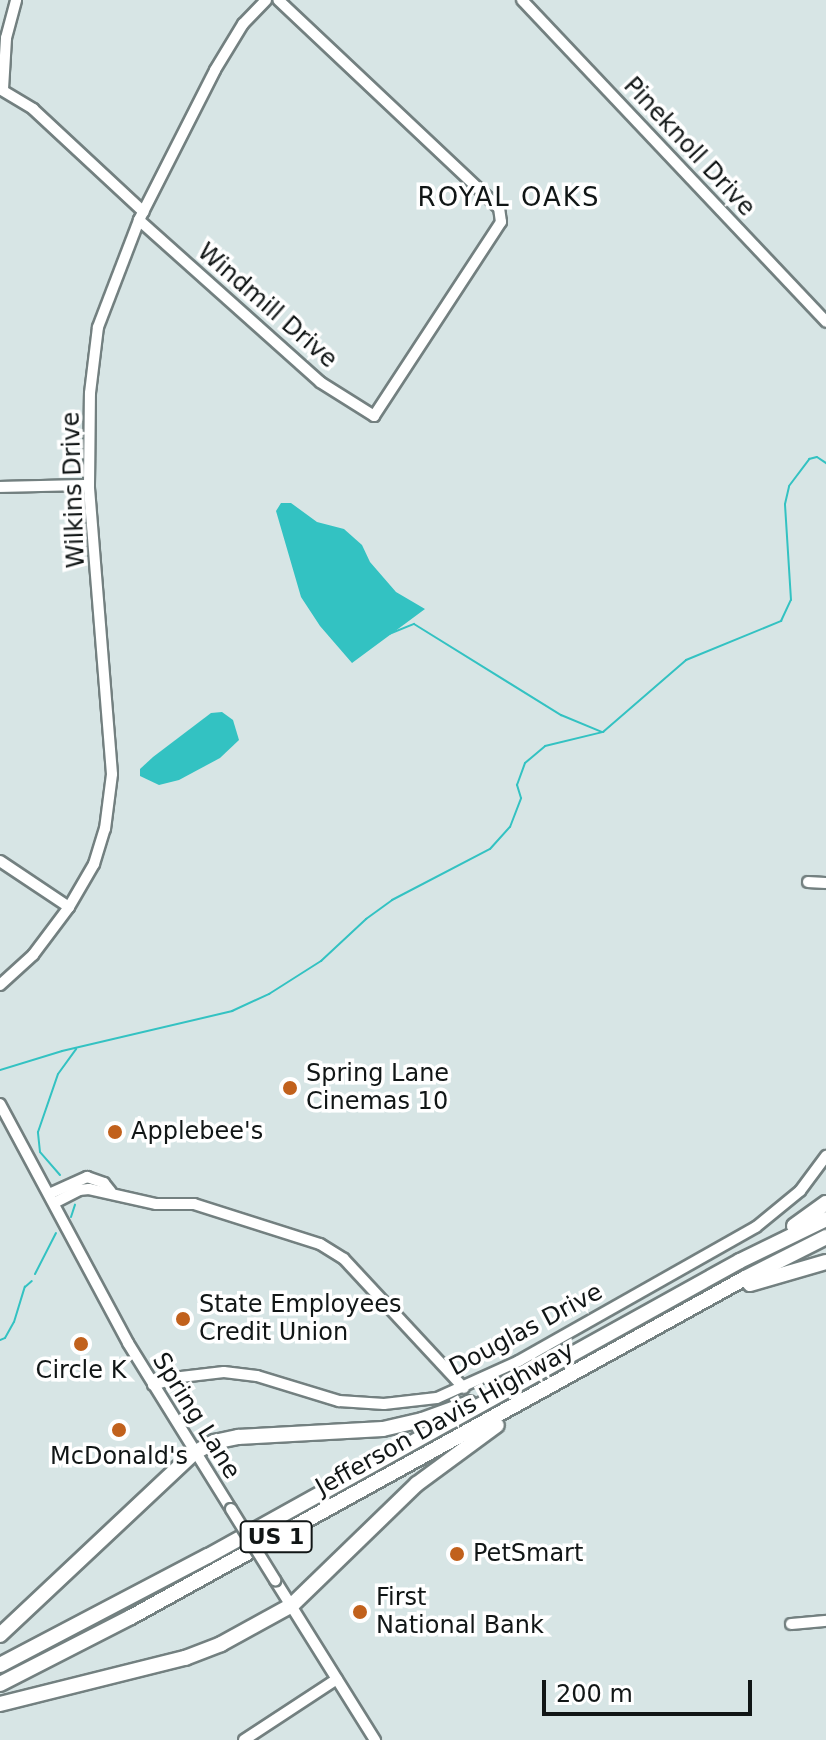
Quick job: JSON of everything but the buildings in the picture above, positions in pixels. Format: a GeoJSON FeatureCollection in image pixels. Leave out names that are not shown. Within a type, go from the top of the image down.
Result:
{"type":"FeatureCollection","features":[{"type":"Feature","properties":{"kind":"highway"},"geometry":{"type":"LineString","coordinates":[[777,1242],[826,1203]]}},
{"type":"Feature","properties":{"kind":"highway","name":"Jefferson Davis Highway"},"geometry":{"type":"LineString","coordinates":[[0,1665],[132,1598],[777,1242],[826,1219]]}},
{"type":"Feature","properties":{"kind":"highway","name":"Jefferson Davis Highway"},"geometry":{"type":"LineString","coordinates":[[0,1684],[131,1617],[718,1293],[826,1237]]}},
{"type":"Feature","properties":{"kind":"highway"},"geometry":{"type":"LineString","coordinates":[[718,1293],[826,1262]]}},
{"type":"Feature","properties":{"kind":"highway"},"geometry":{"type":"LineString","coordinates":[[0,1704],[185,1658],[221,1644],[292,1605],[417,1484],[550,1386]]}},
{"type":"Feature","properties":{"kind":"highway"},"geometry":{"type":"LineString","coordinates":[[0,1635],[194,1453],[214,1442],[238,1437],[383,1429],[422,1420],[486,1395],[503,1392]]}},
{"type":"Feature","properties":{"kind":"street"},"geometry":{"type":"LineString","coordinates":[[2,89],[6,38],[16,0]]}},
{"type":"Feature","properties":{"kind":"street","name":"Wilkins Drive"},"geometry":{"type":"LineString","coordinates":[[0,985],[33,955],[69,907],[94,864],[105,829],[112,774],[89,485],[90,393],[98,327],[142,216],[215,70],[243,24],[266,0]]}},
{"type":"Feature","properties":{"kind":"street","name":"Windmill Drive"},"geometry":{"type":"LineString","coordinates":[[2,89],[33,109],[142,216],[320,382],[374,416],[503,214],[278,0]]}},
{"type":"Feature","properties":{"kind":"street","name":"Pineknoll Drive"},"geometry":{"type":"LineString","coordinates":[[522,0],[826,322]]}},
{"type":"Feature","properties":{"kind":"street"},"geometry":{"type":"LineString","coordinates":[[0,487],[89,485]]}},
{"type":"Feature","properties":{"kind":"street"},"geometry":{"type":"LineString","coordinates":[[0,861],[69,907]]}},
{"type":"Feature","properties":{"kind":"street"},"geometry":{"type":"LineString","coordinates":[[808,882],[826,883]]}},
{"type":"Feature","properties":{"kind":"street","name":"Spring Lane"},"geometry":{"type":"LineString","coordinates":[[0,1104],[153,1385],[375,1740]]}},
{"type":"Feature","properties":{"kind":"street","name":"Douglas Drive"},"geometry":{"type":"LineString","coordinates":[[153,1385],[181,1377],[224,1372],[257,1376],[339,1401],[384,1404],[437,1398],[519,1361],[756,1227],[800,1191],[826,1156]]}},
{"type":"Feature","properties":{"kind":"street"},"geometry":{"type":"LineString","coordinates":[[51,1198],[79,1190],[111,1192],[128,1200],[156,1204],[194,1204],[333,1250],[464,1388]]}},
{"type":"Feature","properties":{"kind":"street"},"geometry":{"type":"LineString","coordinates":[[791,1624],[826,1621]]}},
{"type":"Feature","properties":{"kind":"street"},"geometry":{"type":"LineString","coordinates":[[244,1740],[337,1679]]}},
{"type":"Feature","properties":{"kind":"water"},"geometry":{"type":"Polygon","coordinates":[[[281,503],[291,503],[317,522],[344,529],[362,545],[370,562],[396,592],[425,609],[352,663],[320,626],[301,597],[276,511],[281,503]]]}},
{"type":"Feature","properties":{"kind":"water"},"geometry":{"type":"Polygon","coordinates":[[[222,712],[233,720],[239,740],[220,758],[179,780],[159,785],[140,776],[140,769],[153,757],[211,713],[222,712]]]}},
{"type":"Feature","properties":{"kind":"waterway"},"geometry":{"type":"LineString","coordinates":[[0,1070],[62,1051],[232,1011],[269,994],[321,961],[366,919],[392,900],[490,849],[510,827],[521,798],[517,785],[525,763],[545,746],[603,732],[686,660],[781,621],[791,600],[785,504],[789,486],[809,459],[817,457],[826,463]]}},
{"type":"Feature","properties":{"kind":"waterway"},"geometry":{"type":"LineString","coordinates":[[389,634],[414,624],[561,715],[602,732]]}},
{"type":"Feature","properties":{"kind":"waterway"},"geometry":{"type":"LineString","coordinates":[[60,1175],[40,1152],[38,1132],[58,1074],[76,1049]]}},
{"type":"Feature","properties":{"kind":"waterway"},"geometry":{"type":"LineString","coordinates":[[71,1217],[75,1205]]}},
{"type":"Feature","properties":{"kind":"waterway"},"geometry":{"type":"LineString","coordinates":[[35,1274],[56,1233]]}},
{"type":"Feature","properties":{"kind":"waterway"},"geometry":{"type":"LineString","coordinates":[[0,1340],[5,1338],[14,1322],[25,1287],[32,1281]]}},
{"type":"Feature","properties":{"kind":"place","name":"Spring Lane Cinemas 10"},"geometry":{"type":"Point","coordinates":[290,1088]}},
{"type":"Feature","properties":{"kind":"place","name":"Applebee's"},"geometry":{"type":"Point","coordinates":[115,1132]}},
{"type":"Feature","properties":{"kind":"place","name":"State Employees Credit Union"},"geometry":{"type":"Point","coordinates":[183,1319]}},
{"type":"Feature","properties":{"kind":"place","name":"Circle K"},"geometry":{"type":"Point","coordinates":[81,1344]}},
{"type":"Feature","properties":{"kind":"place","name":"McDonald's"},"geometry":{"type":"Point","coordinates":[119,1430]}},
{"type":"Feature","properties":{"kind":"place","name":"PetSmart"},"geometry":{"type":"Point","coordinates":[457,1554]}},
{"type":"Feature","properties":{"kind":"place","name":"First National Bank"},"geometry":{"type":"Point","coordinates":[360,1612]}},
{"type":"Feature","properties":{"kind":"district","name":"ROYAL OAKS"},"geometry":{"type":"Point","coordinates":[509,198]}}]}
